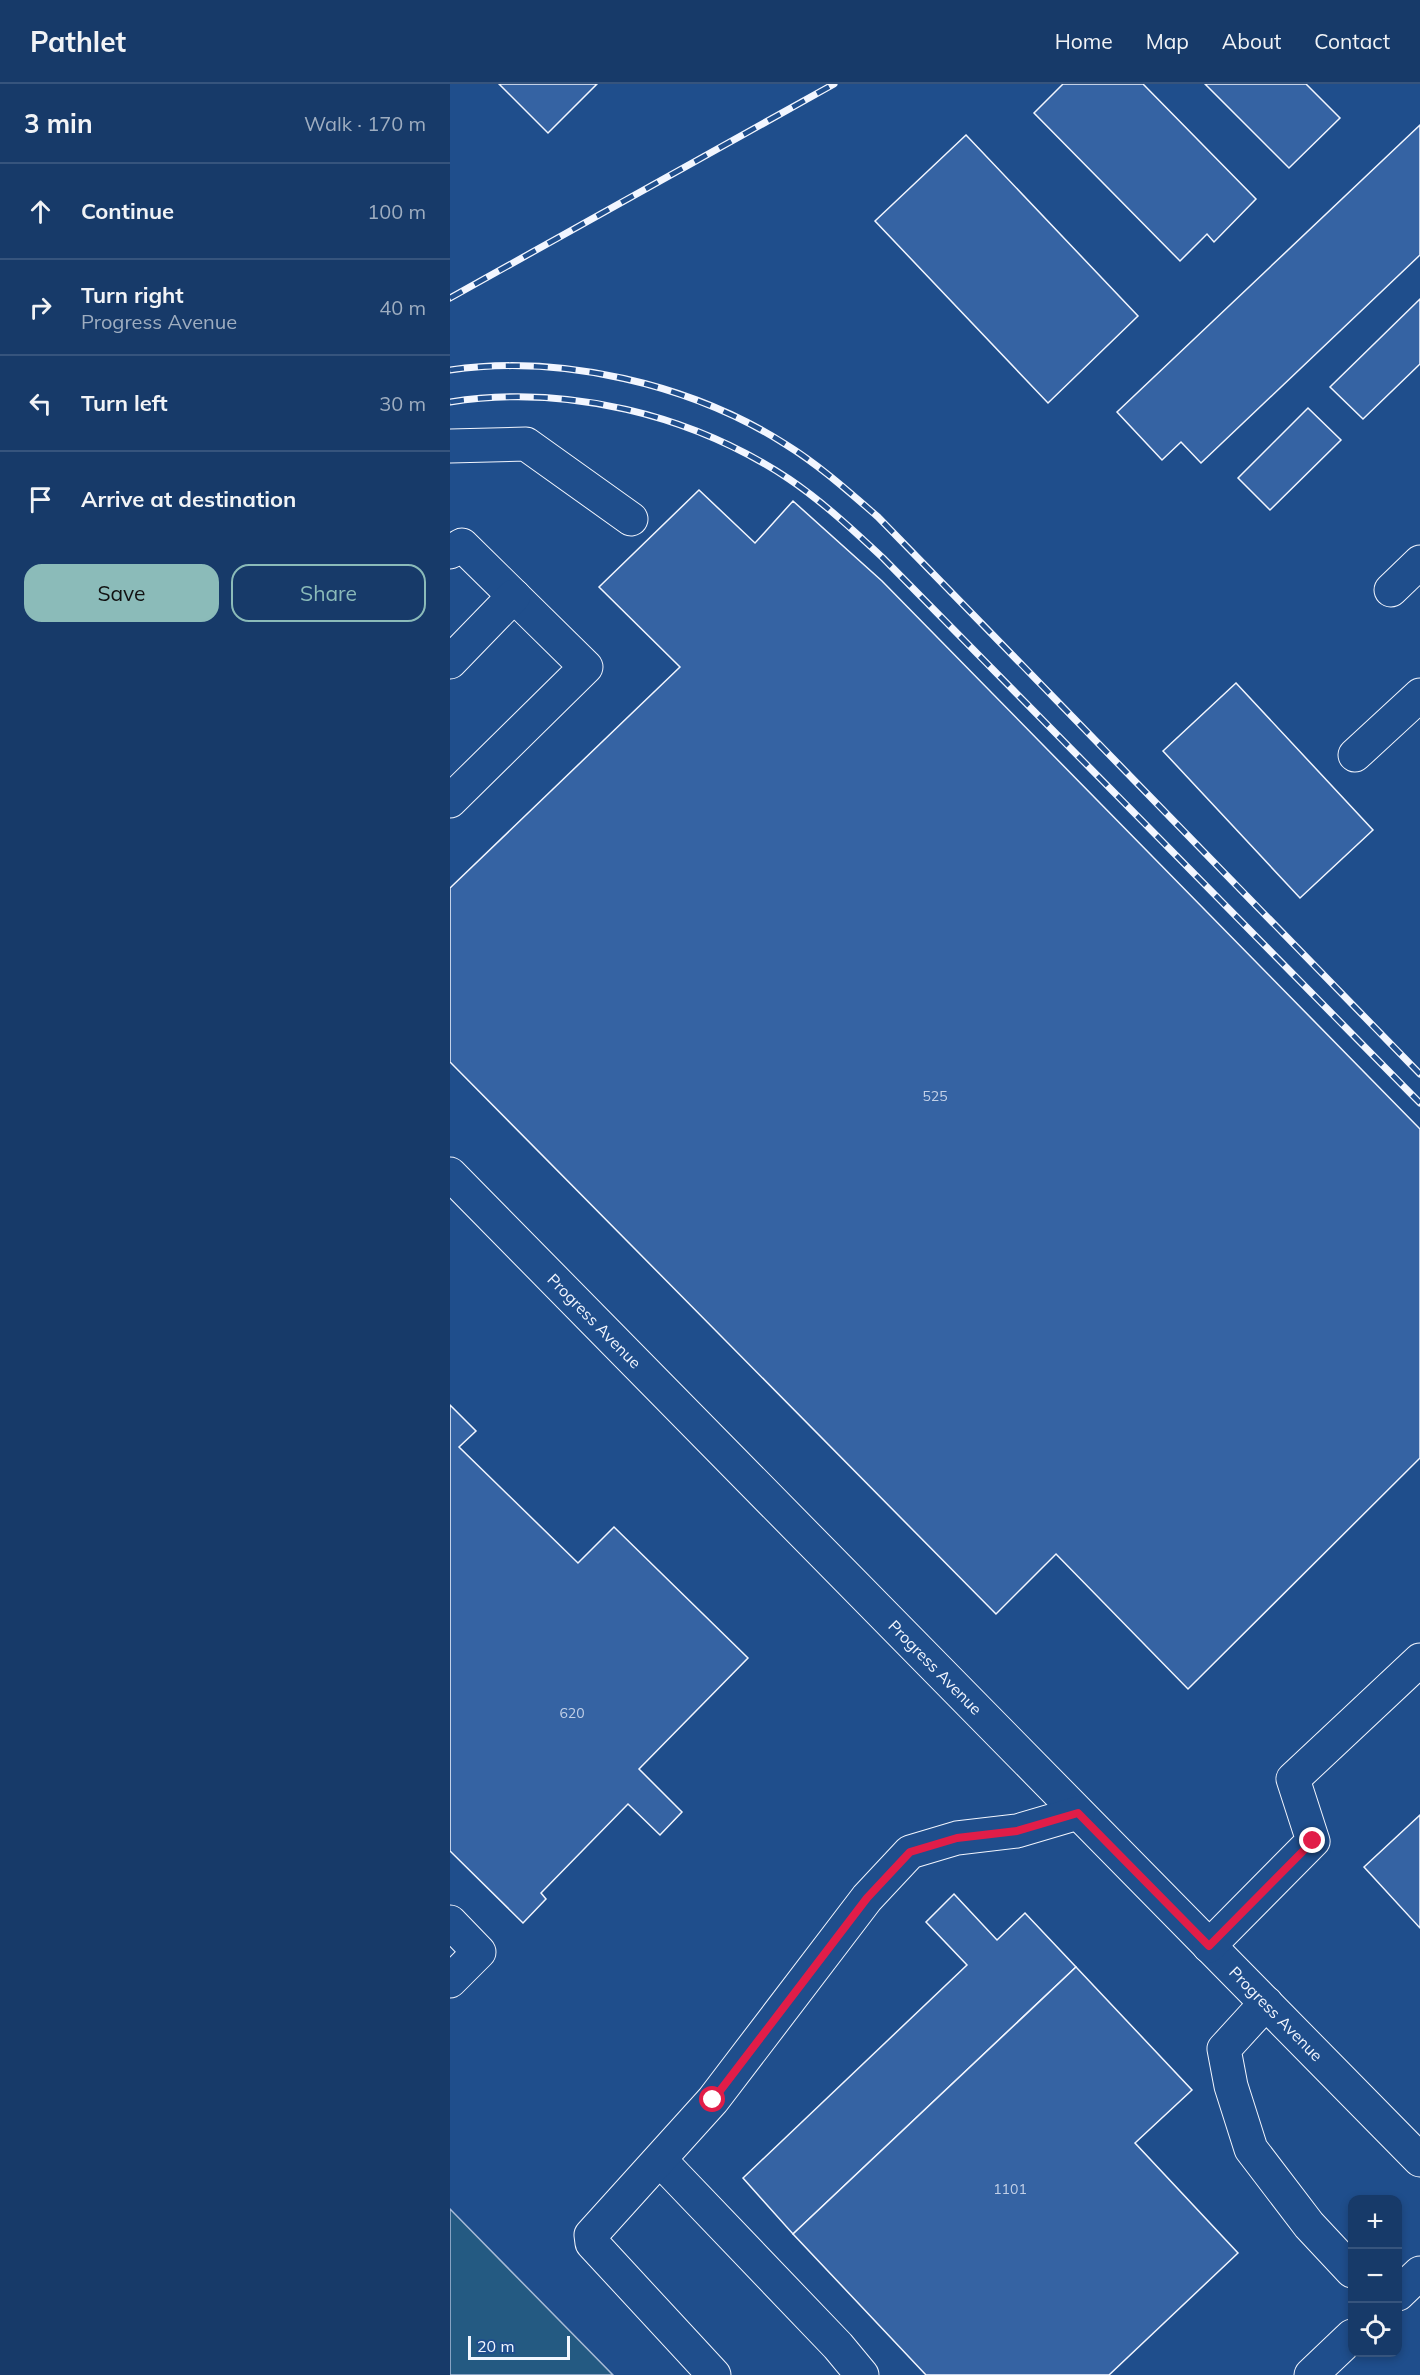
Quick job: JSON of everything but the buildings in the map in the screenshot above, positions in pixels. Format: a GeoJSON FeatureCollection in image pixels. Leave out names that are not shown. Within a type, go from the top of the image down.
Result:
{"type":"FeatureCollection","features":[{"type":"Feature","properties":{"kind":"street"},"geometry":{"type":"LineString","coordinates":[[450,446],[526,444],[631,519]]}},
{"type":"Feature","properties":{"kind":"street"},"geometry":{"type":"LineString","coordinates":[[450,552],[462,545],[586,667],[450,801]]}},
{"type":"Feature","properties":{"kind":"street"},"geometry":{"type":"LineString","coordinates":[[1391,590],[1420,562]]}},
{"type":"Feature","properties":{"kind":"street"},"geometry":{"type":"LineString","coordinates":[[450,662],[514,596]]}},
{"type":"Feature","properties":{"kind":"street"},"geometry":{"type":"LineString","coordinates":[[1355,755],[1420,695]]}},
{"type":"Feature","properties":{"kind":"street","name":"Progress Avenue"},"geometry":{"type":"LineString","coordinates":[[450,1174],[1420,2160]]}},
{"type":"Feature","properties":{"kind":"street"},"geometry":{"type":"LineString","coordinates":[[1209,1946],[1313,1841],[1293,1779],[1420,1660]]}},
{"type":"Feature","properties":{"kind":"street"},"geometry":{"type":"LineString","coordinates":[[714,2375],[592,2243],[591,2235],[713,2100],[867,1898],[910,1852],[957,1838],[1017,1831],[1078,1813]]}},
{"type":"Feature","properties":{"kind":"street"},"geometry":{"type":"LineString","coordinates":[[450,1922],[479,1952],[450,1981]]}},
{"type":"Feature","properties":{"kind":"street"},"geometry":{"type":"LineString","coordinates":[[1266,2003],[1224,2049],[1231,2086],[1251,2150],[1309,2224],[1348,2266]]}},
{"type":"Feature","properties":{"kind":"street"},"geometry":{"type":"LineString","coordinates":[[660,2160],[838,2346],[862,2375]]}},
{"type":"Feature","properties":{"kind":"street"},"geometry":{"type":"LineString","coordinates":[[1402,2290],[1420,2273]]}},
{"type":"Feature","properties":{"kind":"street"},"geometry":{"type":"LineString","coordinates":[[1311,2375],[1348,2341]]}},
{"type":"Feature","properties":{"kind":"shaded area"},"geometry":{"type":"Polygon","coordinates":[[[450,2209],[613,2375],[450,2375],[450,2209]]]}},
{"type":"Feature","properties":{"kind":"railway"},"geometry":{"type":"LineString","coordinates":[[450,298],[834,84]]}},
{"type":"Feature","properties":{"kind":"railway"},"geometry":{"type":"LineString","coordinates":[[450,370],[492,366],[536,366],[624,378],[709,405],[748,423],[810,461],[878,517],[1420,1074]]}},
{"type":"Feature","properties":{"kind":"railway"},"geometry":{"type":"LineString","coordinates":[[450,402],[494,397],[538,397],[582,401],[626,409],[669,421],[711,437],[751,456],[802,488],[883,558],[1420,1103]]}},
{"type":"Feature","properties":{"kind":"route"},"geometry":{"type":"LineString","coordinates":[[713,2100],[867,1898],[910,1852],[957,1838],[1017,1831],[1078,1813],[1209,1946],[1313,1841]]}}]}
